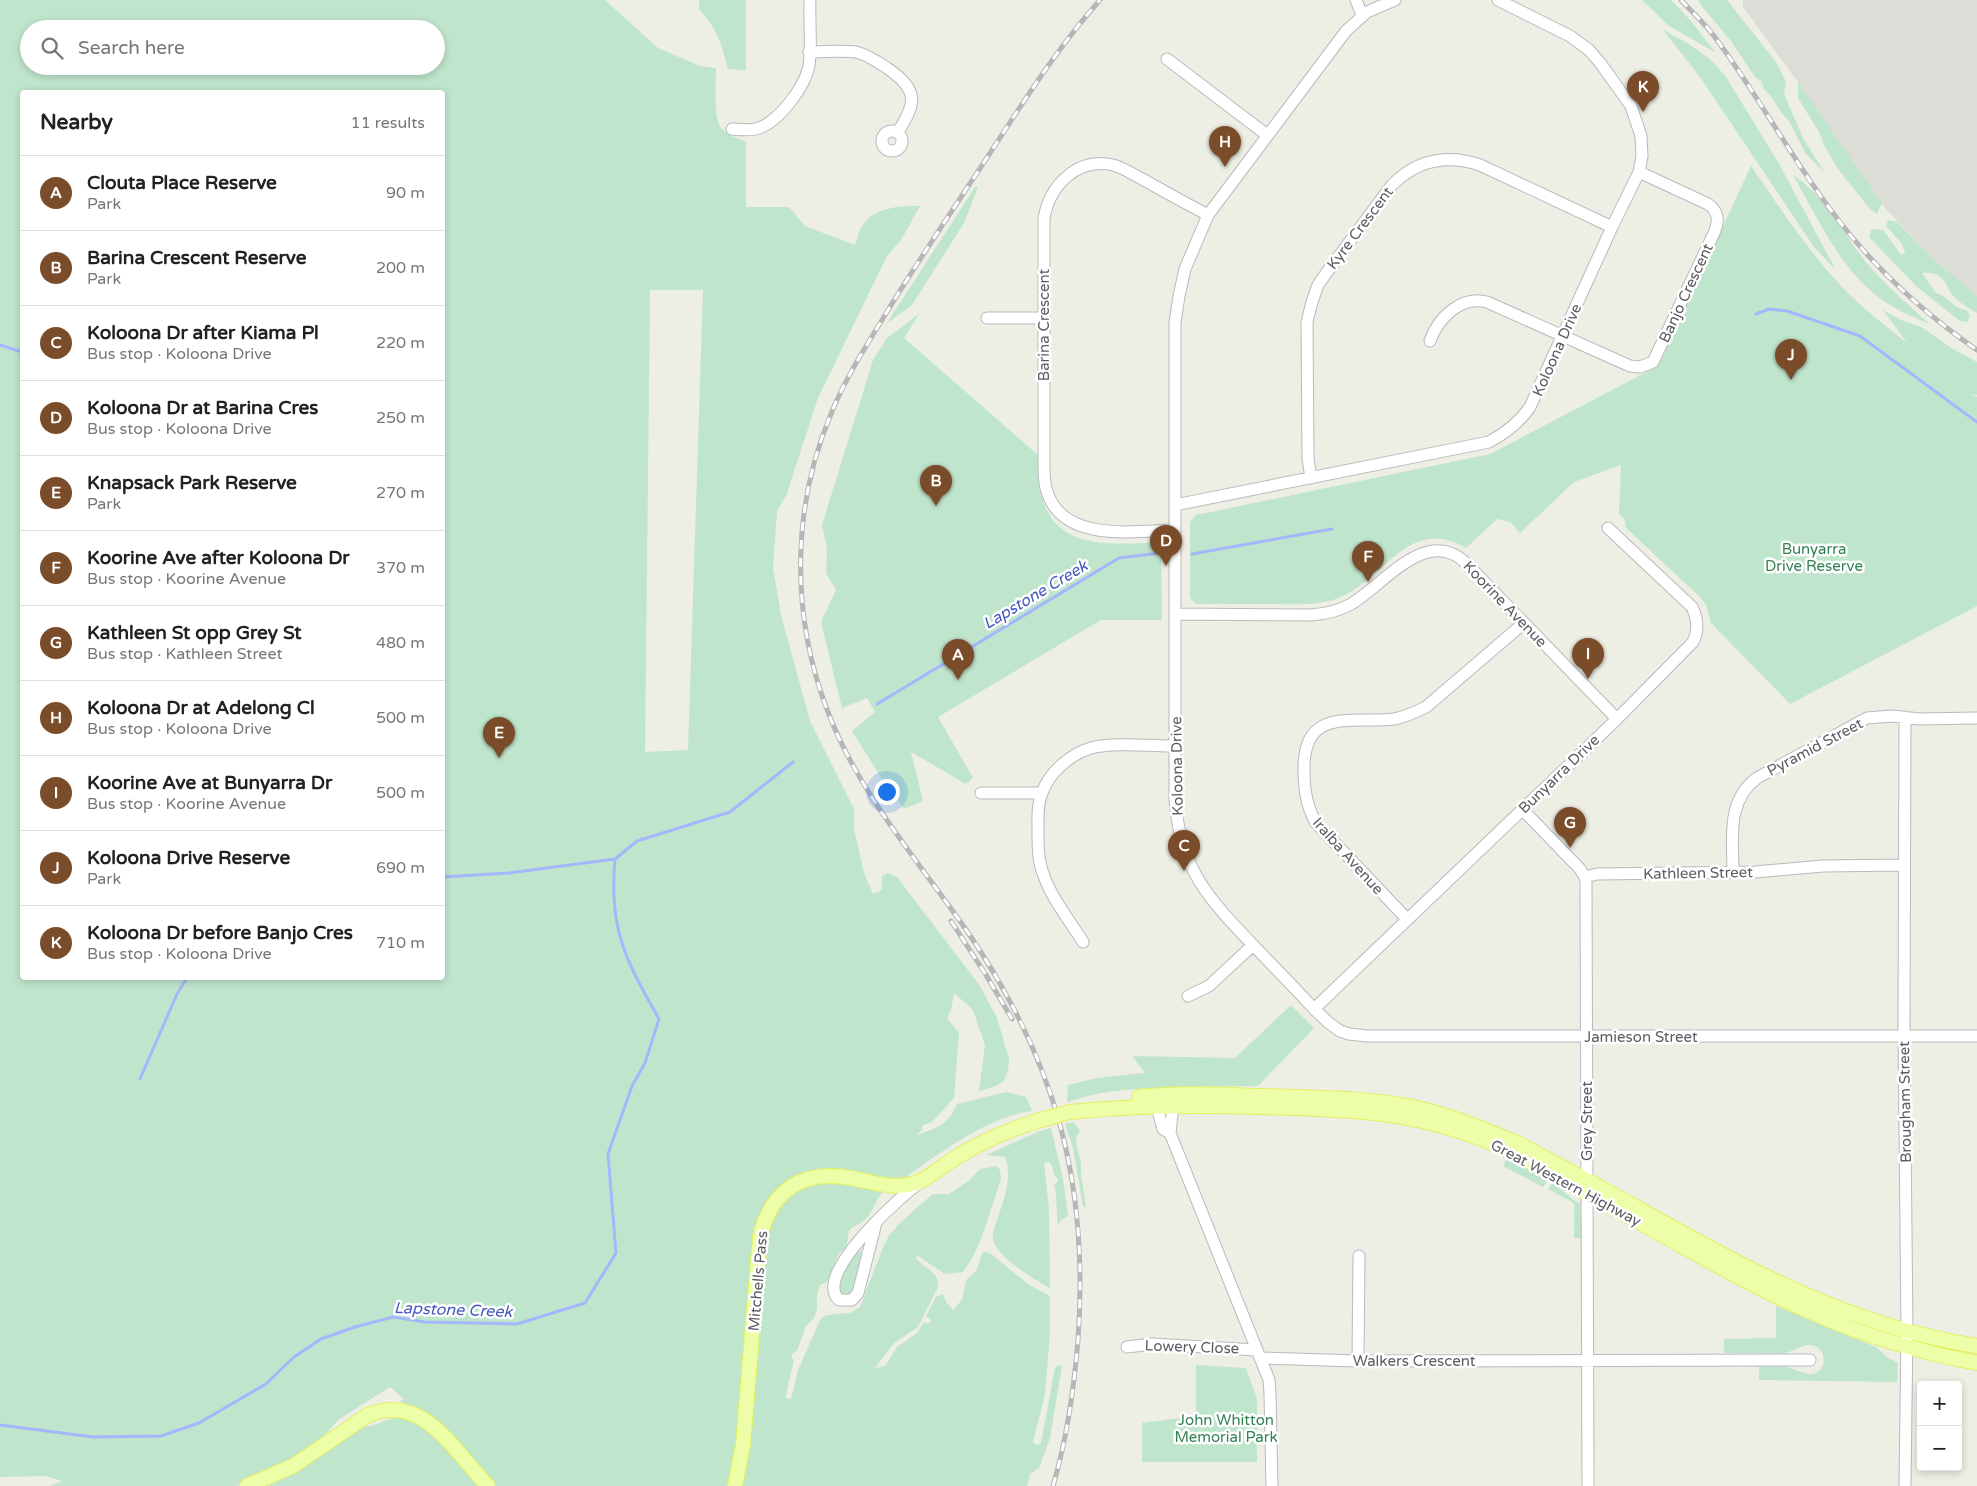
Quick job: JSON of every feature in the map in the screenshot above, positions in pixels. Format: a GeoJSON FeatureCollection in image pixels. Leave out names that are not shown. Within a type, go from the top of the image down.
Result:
{"type":"FeatureCollection","features":[{"type":"Feature","properties":{"kind":"main road","name":"Great Western Highway"},"geometry":{"type":"LineString","coordinates":[[920,1182],[974,1147],[1009,1131],[1037,1121],[1118,1101],[1155,1101],[1184,1094],[1340,1098],[1382,1102],[1417,1108],[1451,1118],[1495,1133],[1521,1145],[1740,1278],[1791,1303],[1860,1332],[1906,1347],[1977,1363]]}},
{"type":"Feature","properties":{"kind":"main road","name":"Great Western Highway"},"geometry":{"type":"LineString","coordinates":[[1155,1101],[1173,1106],[1339,1109],[1384,1113],[1458,1131],[1504,1149],[1588,1187],[1741,1266],[1833,1307],[1907,1331],[1977,1346]]}},
{"type":"Feature","properties":{"kind":"main road","name":"Mitchells Pass"},"geometry":{"type":"LineString","coordinates":[[735,1486],[744,1446],[759,1246],[762,1228],[770,1209],[788,1188],[805,1180],[819,1177],[848,1178],[884,1186],[898,1186],[920,1182]]}},
{"type":"Feature","properties":{"kind":"main road"},"geometry":{"type":"LineString","coordinates":[[248,1486],[293,1466],[368,1415],[379,1411],[398,1409],[420,1418],[436,1429],[488,1486]]}},
{"type":"Feature","properties":{"kind":"street"},"geometry":{"type":"LineString","coordinates":[[732,129],[756,130],[766,126],[802,85],[809,67],[810,0]]}},
{"type":"Feature","properties":{"kind":"street"},"geometry":{"type":"LineString","coordinates":[[1356,0],[1362,15]]}},
{"type":"Feature","properties":{"kind":"street","name":"Koloona Drive"},"geometry":{"type":"LineString","coordinates":[[1314,1009],[1208,896],[1188,858],[1181,838],[1176,813],[1176,316],[1185,269],[1208,215],[1346,31],[1362,15],[1395,0]]}},
{"type":"Feature","properties":{"kind":"street","name":"Koloona Drive"},"geometry":{"type":"LineString","coordinates":[[1175,505],[1477,444],[1499,437],[1517,424],[1530,407],[1639,172],[1642,156],[1641,136],[1636,116],[1626,99],[1589,50],[1576,40],[1498,0]]}},
{"type":"Feature","properties":{"kind":"street"},"geometry":{"type":"LineString","coordinates":[[809,52],[856,52],[875,60],[902,80],[910,93],[912,106],[909,115],[897,133]]}},
{"type":"Feature","properties":{"kind":"street"},"geometry":{"type":"LineString","coordinates":[[1167,59],[1267,135]]}},
{"type":"Feature","properties":{"kind":"street","name":"Kyre Crescent"},"geometry":{"type":"LineString","coordinates":[[1311,478],[1308,459],[1307,330],[1312,302],[1318,285],[1327,272],[1392,185],[1401,176],[1422,164],[1435,160],[1466,160],[1612,228]]}},
{"type":"Feature","properties":{"kind":"street","name":"Barina Crescent"},"geometry":{"type":"LineString","coordinates":[[1175,530],[1105,531],[1084,528],[1064,516],[1050,499],[1045,480],[1044,463],[1044,219],[1046,207],[1054,189],[1073,172],[1096,164],[1113,165],[1208,215]]}},
{"type":"Feature","properties":{"kind":"street","name":"Banjo Crescent"},"geometry":{"type":"LineString","coordinates":[[1562,336],[1634,367],[1650,364],[1656,360],[1714,232],[1718,216],[1715,210],[1708,204],[1639,172]]}},
{"type":"Feature","properties":{"kind":"street"},"geometry":{"type":"LineString","coordinates":[[1430,341],[1436,327],[1457,306],[1466,301],[1476,300],[1487,302],[1562,336]]}},
{"type":"Feature","properties":{"kind":"street"},"geometry":{"type":"LineString","coordinates":[[987,318],[1044,318]]}},
{"type":"Feature","properties":{"kind":"street","name":"Bunyarra Drive"},"geometry":{"type":"LineString","coordinates":[[1314,1009],[1616,719],[1690,646],[1695,638],[1698,622],[1689,602],[1608,528]]}},
{"type":"Feature","properties":{"kind":"street","name":"Koorine Avenue"},"geometry":{"type":"LineString","coordinates":[[1175,614],[1311,615],[1329,612],[1353,603],[1413,557],[1434,551],[1448,552],[1460,558],[1616,719]]}},
{"type":"Feature","properties":{"kind":"street","name":"Iralba Avenue"},"geometry":{"type":"LineString","coordinates":[[1407,919],[1316,823],[1305,796],[1304,759],[1307,746],[1316,732],[1336,721],[1395,718],[1411,714],[1426,707],[1524,624]]}},
{"type":"Feature","properties":{"kind":"street","name":"Pyramid Street"},"geometry":{"type":"LineString","coordinates":[[1733,873],[1733,823],[1735,808],[1740,796],[1750,783],[1860,721],[1875,716],[1977,718]]}},
{"type":"Feature","properties":{"kind":"street","name":"Brougham Street"},"geometry":{"type":"LineString","coordinates":[[1905,717],[1904,1036],[1907,1331],[1905,1486]]}},
{"type":"Feature","properties":{"kind":"street"},"geometry":{"type":"LineString","coordinates":[[1083,942],[1050,889],[1042,869],[1038,840],[1039,808],[1042,793],[1047,783],[1063,764],[1084,751],[1102,746],[1175,746]]}},
{"type":"Feature","properties":{"kind":"street"},"geometry":{"type":"LineString","coordinates":[[981,792],[1042,793]]}},
{"type":"Feature","properties":{"kind":"street"},"geometry":{"type":"LineString","coordinates":[[1522,810],[1580,869],[1585,877]]}},
{"type":"Feature","properties":{"kind":"street","name":"Kathleen Street"},"geometry":{"type":"LineString","coordinates":[[1585,877],[1597,874],[1733,873],[1829,866],[1904,865]]}},
{"type":"Feature","properties":{"kind":"street","name":"Grey Street"},"geometry":{"type":"LineString","coordinates":[[1585,877],[1589,1360],[1588,1486]]}},
{"type":"Feature","properties":{"kind":"street"},"geometry":{"type":"LineString","coordinates":[[1188,996],[1209,986],[1253,944]]}},
{"type":"Feature","properties":{"kind":"street","name":"Jamieson Street"},"geometry":{"type":"LineString","coordinates":[[1314,1009],[1334,1027],[1358,1036],[1977,1036]]}},
{"type":"Feature","properties":{"kind":"street"},"geometry":{"type":"LineString","coordinates":[[1155,1101],[1164,1129],[1170,1133]]}},
{"type":"Feature","properties":{"kind":"street"},"geometry":{"type":"LineString","coordinates":[[1173,1106],[1170,1133],[1269,1380],[1272,1486]]}},
{"type":"Feature","properties":{"kind":"street","name":"Great Western Highway"},"geometry":{"type":"LineString","coordinates":[[876,1223],[858,1293],[852,1300],[839,1300],[835,1296],[833,1288],[836,1276],[854,1247],[876,1223],[899,1198],[920,1182]]}},
{"type":"Feature","properties":{"kind":"street"},"geometry":{"type":"LineString","coordinates":[[1358,1361],[1359,1256]]}},
{"type":"Feature","properties":{"kind":"street","name":"Lowery Close"},"geometry":{"type":"LineString","coordinates":[[1127,1347],[1152,1344],[1258,1354]]}},
{"type":"Feature","properties":{"kind":"street","name":"Walkers Crescent"},"geometry":{"type":"LineString","coordinates":[[1258,1354],[1358,1361],[1810,1360]]}},
{"type":"Feature","properties":{"kind":"shaded area"},"geometry":{"type":"Polygon","coordinates":[[[1743,0],[1977,0],[1977,296],[1930,256],[1886,209],[1798,82],[1743,7],[1743,0]]]}},
{"type":"Feature","properties":{"kind":"green space"},"geometry":{"type":"Polygon","coordinates":[[[0,0],[605,0],[658,48],[700,66],[716,68],[718,123],[727,133],[746,142],[746,207],[789,207],[805,226],[855,245],[862,226],[873,215],[896,207],[920,206],[901,240],[887,256],[818,398],[786,496],[777,511],[773,568],[781,615],[810,721],[854,809],[854,829],[864,873],[873,894],[882,890],[882,876],[888,873],[897,877],[980,986],[997,1018],[1009,1059],[1008,1071],[1004,1081],[996,1086],[979,1091],[985,1045],[973,1010],[954,993],[951,1010],[947,1018],[959,1033],[954,1098],[933,1121],[922,1126],[922,1130],[916,1135],[941,1125],[954,1111],[957,1104],[1006,1092],[1026,1097],[1032,1111],[1016,1114],[982,1127],[950,1146],[904,1179],[883,1191],[866,1219],[850,1229],[846,1247],[839,1253],[827,1282],[820,1285],[814,1318],[806,1326],[797,1351],[793,1353],[791,1358],[794,1360],[785,1398],[791,1399],[798,1370],[821,1318],[827,1315],[850,1313],[860,1307],[888,1237],[898,1225],[933,1194],[949,1194],[970,1180],[980,1169],[997,1166],[1000,1170],[1001,1179],[981,1239],[970,1262],[963,1272],[945,1274],[918,1256],[915,1258],[934,1274],[937,1278],[938,1287],[918,1327],[894,1343],[875,1368],[885,1366],[897,1347],[917,1333],[924,1322],[928,1324],[931,1320],[926,1316],[936,1297],[943,1294],[946,1302],[953,1310],[962,1300],[966,1280],[977,1270],[982,1253],[991,1254],[1028,1284],[1050,1296],[1050,1331],[1045,1395],[1033,1442],[1037,1445],[1041,1443],[1055,1367],[1062,1366],[1050,1438],[1039,1468],[1030,1474],[1027,1486],[740,1486],[736,1458],[726,1486],[495,1486],[440,1428],[415,1408],[400,1401],[404,1399],[390,1387],[338,1420],[321,1439],[283,1466],[236,1486],[51,1486],[62,1481],[45,1476],[0,1477],[0,0]],[[650,290],[645,752],[688,750],[703,290],[650,290]]]}},
{"type":"Feature","properties":{"kind":"green space"},"geometry":{"type":"Polygon","coordinates":[[[699,0],[746,0],[746,70],[728,69],[718,37],[711,24],[699,9],[699,0]]]}},
{"type":"Feature","properties":{"kind":"green space"},"geometry":{"type":"Polygon","coordinates":[[[1642,0],[1671,0],[1690,20],[1716,53],[1668,25],[1642,0]]]}},
{"type":"Feature","properties":{"kind":"green space"},"geometry":{"type":"Polygon","coordinates":[[[1698,0],[1727,0],[1776,62],[1786,82],[1784,94],[1804,140],[1825,173],[1806,154],[1789,121],[1764,89],[1761,81],[1755,77],[1731,41],[1698,0]]]}},
{"type":"Feature","properties":{"kind":"green space"},"geometry":{"type":"Polygon","coordinates":[[[1663,30],[1689,44],[1710,59],[1726,77],[1778,162],[1836,270],[1814,247],[1700,77],[1663,30]]]}},
{"type":"Feature","properties":{"kind":"green space"},"geometry":{"type":"Polygon","coordinates":[[[1798,82],[1882,203],[1877,214],[1869,208],[1838,169],[1825,147],[1819,132],[1798,98],[1798,82]]]}},
{"type":"Feature","properties":{"kind":"green space","name":"Bunyarra Drive Reserve"},"geometry":{"type":"Polygon","coordinates":[[[1751,166],[1818,259],[1843,288],[1866,309],[1907,343],[1883,310],[1901,320],[1921,327],[1953,349],[1977,362],[1977,395],[1972,394],[1977,397],[1977,606],[1790,704],[1711,623],[1706,605],[1699,596],[1626,528],[1625,520],[1619,514],[1621,465],[1574,482],[1520,533],[1510,522],[1497,519],[1466,548],[1445,540],[1428,539],[1412,545],[1397,554],[1353,591],[1336,599],[1304,604],[1196,604],[1190,598],[1190,522],[1196,515],[1490,454],[1658,366],[1751,166]]]}},
{"type":"Feature","properties":{"kind":"green space"},"geometry":{"type":"Polygon","coordinates":[[[1793,175],[1804,183],[1824,204],[1872,269],[1929,324],[1885,302],[1872,292],[1848,267],[1828,237],[1793,175]]]}},
{"type":"Feature","properties":{"kind":"green space"},"geometry":{"type":"Polygon","coordinates":[[[975,187],[978,187],[964,223],[912,305],[887,323],[975,187]]]}},
{"type":"Feature","properties":{"kind":"green space"},"geometry":{"type":"Polygon","coordinates":[[[1888,220],[1897,222],[1930,256],[1977,296],[1977,313],[1957,300],[1941,277],[1930,273],[1922,273],[1936,293],[1957,307],[1966,310],[1970,315],[1968,322],[1960,321],[1917,287],[1869,237],[1871,230],[1884,231],[1901,255],[1905,253],[1902,244],[1886,226],[1888,220]]]}},
{"type":"Feature","properties":{"kind":"green space"},"geometry":{"type":"Polygon","coordinates":[[[919,314],[904,338],[1038,455],[1041,495],[1051,517],[1062,529],[1075,537],[1090,541],[1123,544],[1156,543],[1161,548],[1162,620],[1101,620],[938,717],[973,778],[966,784],[911,752],[923,801],[904,809],[885,784],[852,731],[875,712],[867,698],[842,708],[821,622],[836,590],[826,573],[827,549],[822,525],[873,360],[887,338],[919,314]]]}},
{"type":"Feature","properties":{"kind":"green space"},"geometry":{"type":"Polygon","coordinates":[[[1291,1005],[1314,1028],[1258,1086],[1164,1087],[1127,1090],[1098,1094],[1067,1102],[1068,1085],[1097,1078],[1145,1073],[1132,1056],[1235,1058],[1291,1005]]]}},
{"type":"Feature","properties":{"kind":"green space"},"geometry":{"type":"Polygon","coordinates":[[[1074,1122],[1080,1132],[1077,1135],[1076,1143],[1081,1163],[1086,1208],[1083,1206],[1073,1148],[1065,1124],[1074,1122]]]}},
{"type":"Feature","properties":{"kind":"green space"},"geometry":{"type":"Polygon","coordinates":[[[1051,1128],[1063,1179],[1068,1216],[1061,1220],[1058,1225],[1054,1185],[1059,1180],[1054,1175],[1052,1165],[1049,1162],[1044,1163],[1049,1209],[1050,1288],[1035,1280],[1008,1260],[995,1245],[993,1232],[1005,1197],[1008,1173],[1005,1157],[986,1155],[1051,1128]]]}},
{"type":"Feature","properties":{"kind":"green space"},"geometry":{"type":"Polygon","coordinates":[[[1507,1158],[1548,1180],[1543,1187],[1503,1166],[1507,1158]]]}},
{"type":"Feature","properties":{"kind":"green space"},"geometry":{"type":"Polygon","coordinates":[[[1552,1183],[1580,1204],[1582,1238],[1574,1238],[1574,1203],[1548,1189],[1552,1183]]]}},
{"type":"Feature","properties":{"kind":"green space"},"geometry":{"type":"Polygon","coordinates":[[[858,1251],[861,1251],[862,1256],[856,1280],[848,1295],[842,1295],[839,1291],[843,1274],[847,1265],[858,1251]]]}},
{"type":"Feature","properties":{"kind":"green space"},"geometry":{"type":"Polygon","coordinates":[[[1776,1306],[1876,1347],[1887,1357],[1898,1363],[1897,1382],[1759,1380],[1759,1366],[1783,1366],[1812,1374],[1817,1372],[1823,1364],[1823,1354],[1816,1346],[1810,1345],[1784,1353],[1724,1353],[1724,1339],[1776,1338],[1776,1306]]]}},
{"type":"Feature","properties":{"kind":"green space","name":"John Whitton Memorial Park"},"geometry":{"type":"Polygon","coordinates":[[[1196,1365],[1246,1368],[1257,1399],[1257,1462],[1142,1462],[1142,1423],[1196,1416],[1196,1365]]]}},
{"type":"Feature","properties":{"kind":"green space"},"geometry":{"type":"Polygon","coordinates":[[[395,1417],[414,1421],[434,1435],[480,1486],[268,1486],[288,1477],[356,1427],[371,1426],[395,1417]]]}},
{"type":"Feature","properties":{"kind":"waterway","name":"Lapstone Creek"},"geometry":{"type":"LineString","coordinates":[[1756,314],[1769,309],[1787,311],[1860,336],[1977,422]]}},
{"type":"Feature","properties":{"kind":"waterway"},"geometry":{"type":"LineString","coordinates":[[0,345],[20,351]]}},
{"type":"Feature","properties":{"kind":"waterway","name":"Lapstone Creek"},"geometry":{"type":"LineString","coordinates":[[1192,554],[1332,529]]}},
{"type":"Feature","properties":{"kind":"waterway","name":"Lapstone Creek"},"geometry":{"type":"LineString","coordinates":[[877,704],[1119,558],[1160,553]]}},
{"type":"Feature","properties":{"kind":"waterway","name":"Lapstone Creek"},"geometry":{"type":"LineString","coordinates":[[0,1425],[93,1437],[161,1436],[199,1423],[266,1384],[294,1357],[321,1339],[355,1327],[393,1317],[425,1322],[517,1324],[585,1303],[616,1253],[608,1154],[632,1086],[645,1063],[659,1019],[635,975],[621,940],[614,903],[615,859],[637,841],[730,812],[793,762]]}},
{"type":"Feature","properties":{"kind":"waterway"},"geometry":{"type":"LineString","coordinates":[[445,877],[509,873],[615,859]]}},
{"type":"Feature","properties":{"kind":"waterway"},"geometry":{"type":"LineString","coordinates":[[140,1079],[177,994],[186,980]]}},
{"type":"Feature","properties":{"kind":"railway"},"geometry":{"type":"LineString","coordinates":[[1053,1486],[1066,1432],[1072,1395],[1078,1340],[1080,1283],[1078,1229],[1072,1177],[1061,1127],[1045,1078],[1025,1030],[999,982],[969,934],[873,800],[841,742],[828,712],[816,676],[807,639],[802,601],[801,563],[808,487],[818,450],[831,414],[848,378],[913,270],[1030,91],[1064,44],[1100,0]]}},
{"type":"Feature","properties":{"kind":"railway"},"geometry":{"type":"LineString","coordinates":[[1681,0],[1714,36],[1800,167],[1862,249],[1917,303],[1977,350]]}},
{"type":"Feature","properties":{"kind":"railway"},"geometry":{"type":"LineString","coordinates":[[951,921],[1012,1019]]}},
{"type":"Feature","properties":{"kind":"place","name":"Koloona Dr before Banjo Cres"},"geometry":{"type":"Point","coordinates":[1643,112]}},
{"type":"Feature","properties":{"kind":"place","name":"Koloona Dr at Adelong Cl"},"geometry":{"type":"Point","coordinates":[1225,167]}},
{"type":"Feature","properties":{"kind":"place","name":"Koloona Drive Reserve"},"geometry":{"type":"Point","coordinates":[1791,380]}},
{"type":"Feature","properties":{"kind":"place","name":"Barina Crescent Reserve"},"geometry":{"type":"Point","coordinates":[936,506]}},
{"type":"Feature","properties":{"kind":"place","name":"Koloona Dr at Barina Cres"},"geometry":{"type":"Point","coordinates":[1166,566]}},
{"type":"Feature","properties":{"kind":"place","name":"Koorine Ave after Koloona Dr"},"geometry":{"type":"Point","coordinates":[1368,582]}},
{"type":"Feature","properties":{"kind":"place","name":"Koorine Ave at Bunyarra Dr"},"geometry":{"type":"Point","coordinates":[1588,679]}},
{"type":"Feature","properties":{"kind":"place","name":"Clouta Place Reserve"},"geometry":{"type":"Point","coordinates":[958,680]}},
{"type":"Feature","properties":{"kind":"place","name":"Knapsack Park Reserve"},"geometry":{"type":"Point","coordinates":[499,758]}},
{"type":"Feature","properties":{"kind":"place","name":"Kathleen St opp Grey St"},"geometry":{"type":"Point","coordinates":[1570,848]}},
{"type":"Feature","properties":{"kind":"place","name":"Koloona Dr after Kiama Pl"},"geometry":{"type":"Point","coordinates":[1184,871]}}]}
